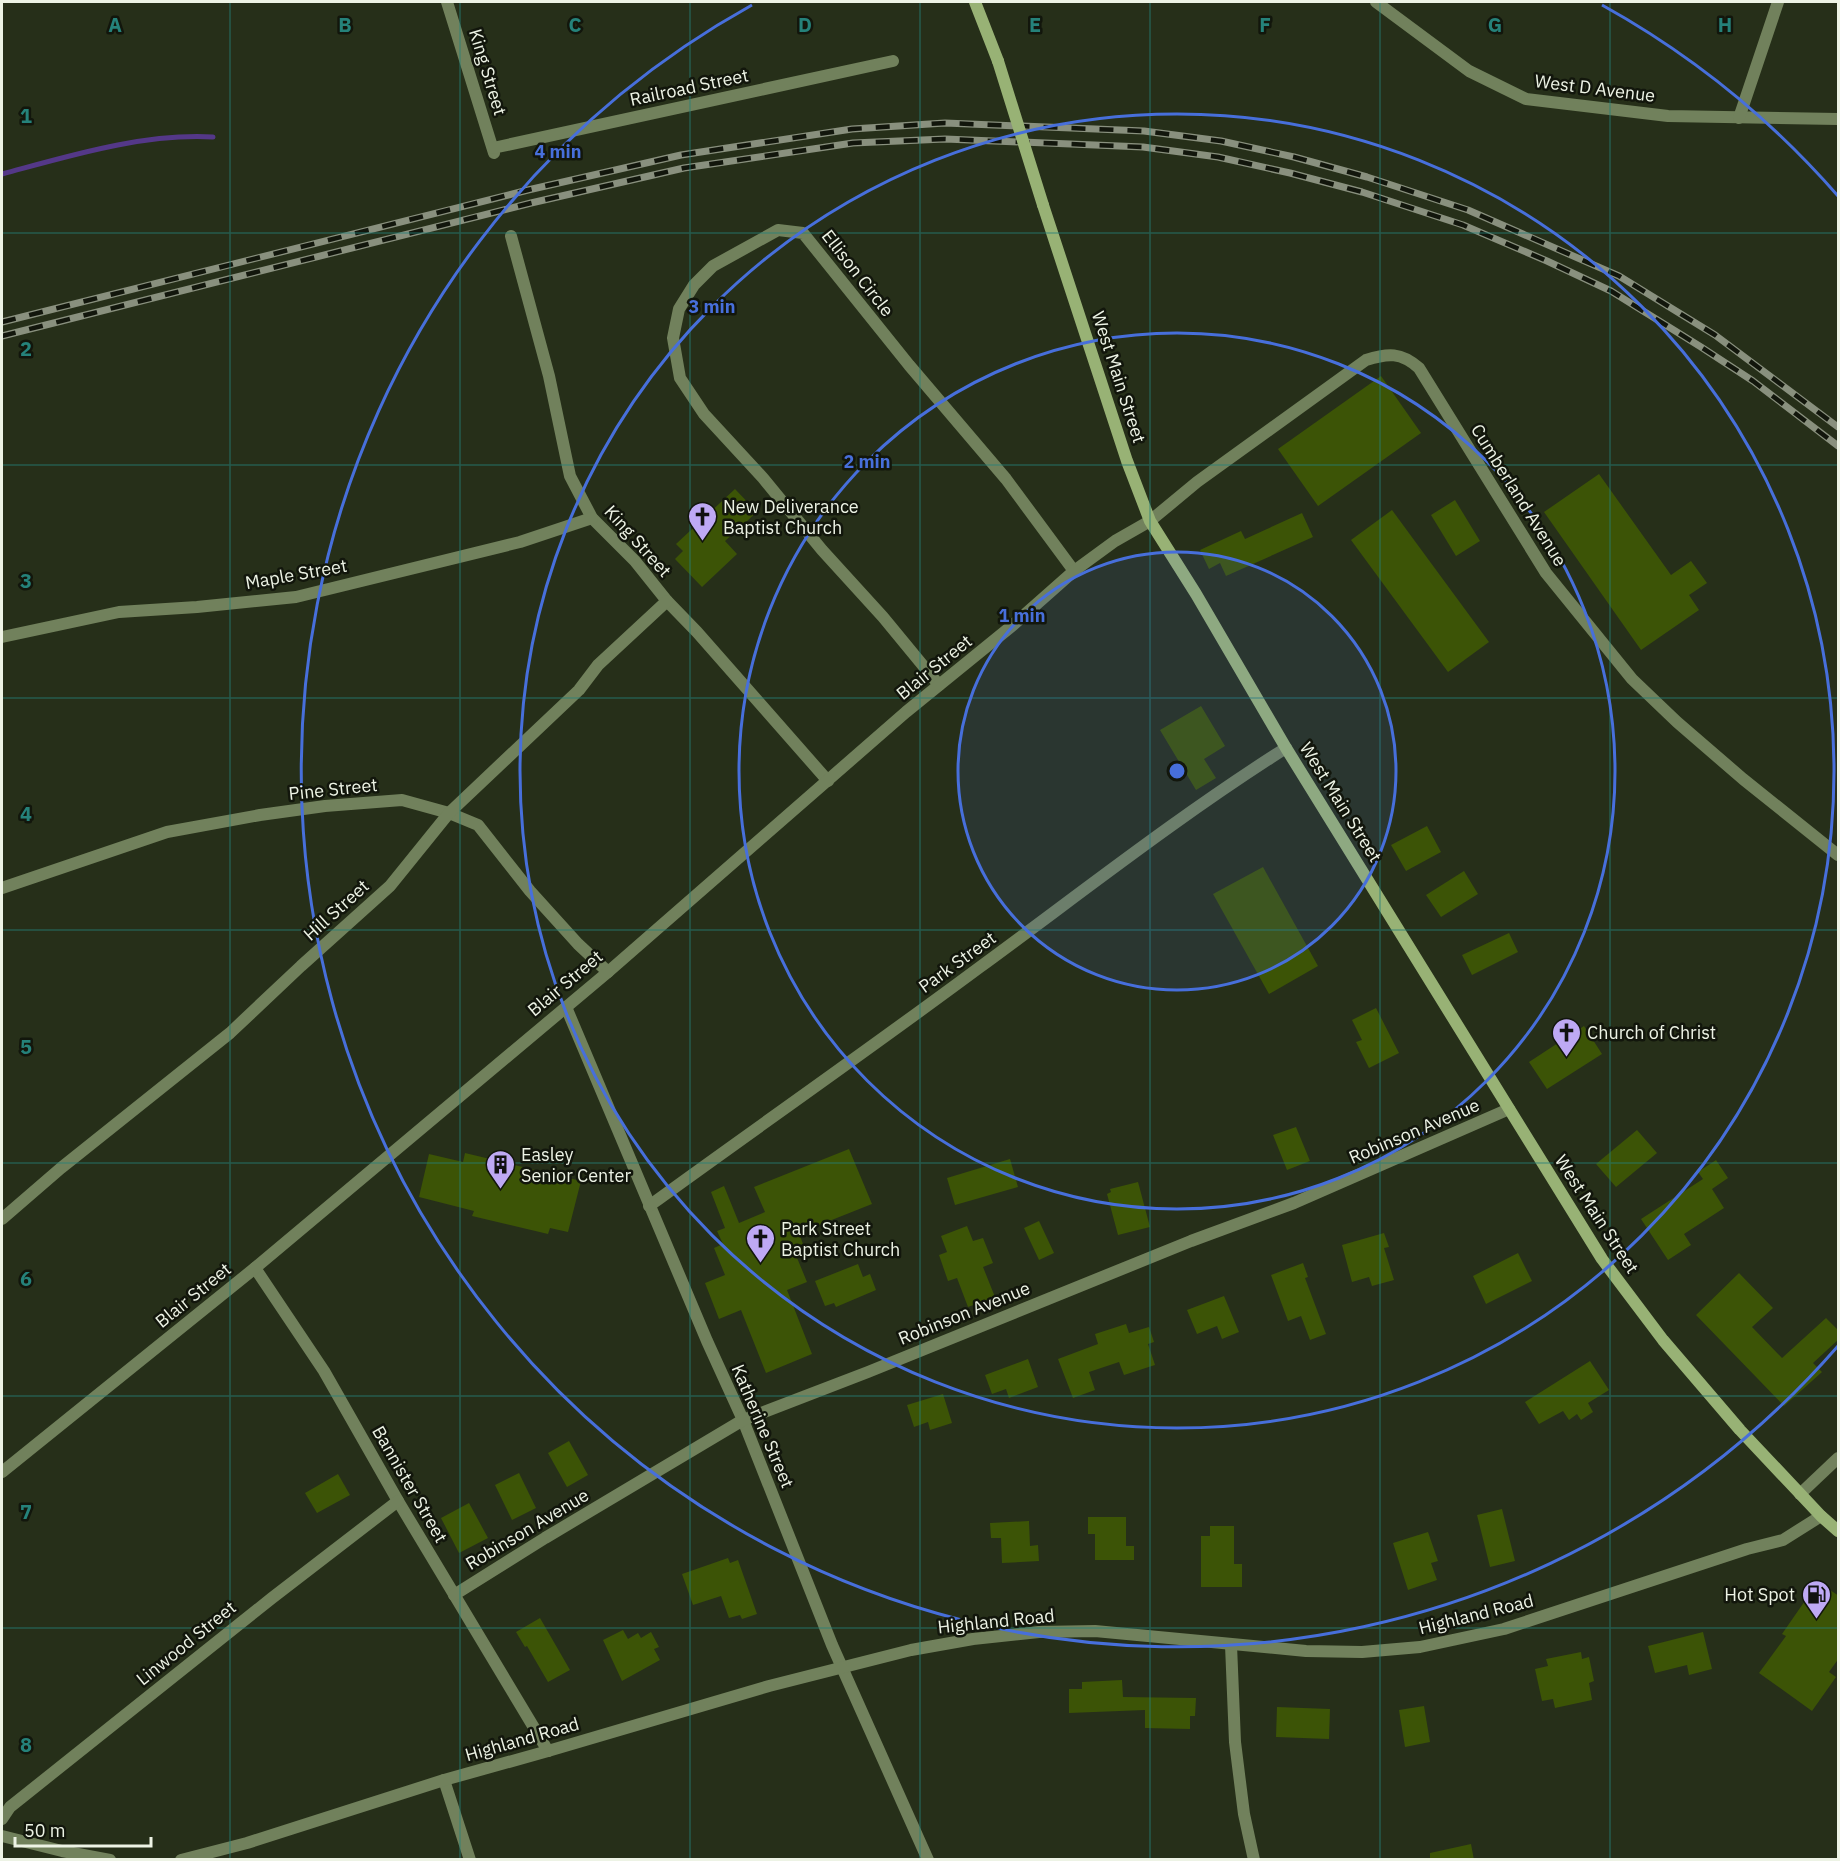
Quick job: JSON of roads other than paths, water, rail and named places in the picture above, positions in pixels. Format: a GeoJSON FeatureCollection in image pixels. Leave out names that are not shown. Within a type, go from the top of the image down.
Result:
{"type":"FeatureCollection","features":[{"type":"Feature","properties":{"kind":"main road","name":"West Main Street"},"geometry":{"type":"LineString","coordinates":[[975,2],[998,61],[1127,461],[1150,521],[1207,612],[1286,748],[1602,1259],[1663,1340],[1740,1430],[1821,1516],[1839,1531]]}},
{"type":"Feature","properties":{"kind":"street","name":"King Street"},"geometry":{"type":"LineString","coordinates":[[447,2],[493,150]]}},
{"type":"Feature","properties":{"kind":"street","name":"West D Avenue"},"geometry":{"type":"LineString","coordinates":[[1376,2],[1469,71],[1526,99],[1668,116],[1839,119]]}},
{"type":"Feature","properties":{"kind":"street"},"geometry":{"type":"LineString","coordinates":[[1739,118],[1778,2]]}},
{"type":"Feature","properties":{"kind":"street","name":"Railroad Street"},"geometry":{"type":"LineString","coordinates":[[493,150],[893,61]]}},
{"type":"Feature","properties":{"kind":"street","name":"Ellison Circle"},"geometry":{"type":"LineString","coordinates":[[939,685],[763,478],[704,414],[680,378],[673,338],[679,309],[694,285],[713,266],[778,230],[803,233],[909,365],[1006,479],[1074,572]]}},
{"type":"Feature","properties":{"kind":"street","name":"King Street"},"geometry":{"type":"LineString","coordinates":[[511,236],[549,376],[570,476],[592,518],[635,561],[828,781]]}},
{"type":"Feature","properties":{"kind":"street","name":"Cumberland Avenue"},"geometry":{"type":"LineString","coordinates":[[1150,521],[1206,476],[1366,360],[1382,355],[1408,358],[1419,368],[1546,573],[1632,679],[1677,722],[1743,779],[1839,855]]}},
{"type":"Feature","properties":{"kind":"street","name":"Maple Street"},"geometry":{"type":"LineString","coordinates":[[2,637],[119,612],[296,597],[520,542],[592,518]]}},
{"type":"Feature","properties":{"kind":"street","name":"Blair Street"},"geometry":{"type":"LineString","coordinates":[[2,1472],[255,1268],[608,972],[939,685],[1074,572],[1116,541],[1150,521]]}},
{"type":"Feature","properties":{"kind":"street","name":"Hill Street"},"geometry":{"type":"LineString","coordinates":[[2,1219],[61,1168],[230,1033],[300,966],[390,886],[449,813],[579,690],[598,665],[668,601]]}},
{"type":"Feature","properties":{"kind":"street","name":"Park Street"},"geometry":{"type":"LineString","coordinates":[[649,1206],[902,1025],[1148,842],[1233,781],[1286,748]]}},
{"type":"Feature","properties":{"kind":"street","name":"Pine Street"},"geometry":{"type":"LineString","coordinates":[[2,888],[166,832],[325,806],[402,800],[449,813],[478,825],[538,900],[578,944],[608,972]]}},
{"type":"Feature","properties":{"kind":"street","name":"Katherine Street"},"geometry":{"type":"LineString","coordinates":[[566,1007],[649,1206],[743,1420],[842,1666],[928,1860]]}},
{"type":"Feature","properties":{"kind":"street","name":"Robinson Avenue"},"geometry":{"type":"LineString","coordinates":[[454,1595],[743,1420],[868,1372],[1191,1241],[1294,1203],[1509,1109]]}},
{"type":"Feature","properties":{"kind":"street","name":"Bannister Street"},"geometry":{"type":"LineString","coordinates":[[255,1268],[324,1371],[398,1501],[548,1751]]}},
{"type":"Feature","properties":{"kind":"street"},"geometry":{"type":"LineString","coordinates":[[1800,1494],[1839,1458]]}},
{"type":"Feature","properties":{"kind":"street","name":"Linwood Street"},"geometry":{"type":"LineString","coordinates":[[2,1819],[10,1807],[272,1598],[398,1501]]}},
{"type":"Feature","properties":{"kind":"street","name":"Highland Road"},"geometry":{"type":"LineString","coordinates":[[181,1860],[247,1843],[444,1780],[769,1686],[911,1650],[974,1638],[1039,1632],[1095,1631],[1306,1651],[1362,1652],[1420,1647],[1504,1629],[1783,1539],[1821,1516]]}},
{"type":"Feature","properties":{"kind":"street"},"geometry":{"type":"LineString","coordinates":[[1232,1645],[1235,1742],[1254,1860]]}},
{"type":"Feature","properties":{"kind":"street"},"geometry":{"type":"LineString","coordinates":[[444,1780],[470,1860]]}},
{"type":"Feature","properties":{"kind":"street"},"geometry":{"type":"LineString","coordinates":[[2,1836],[110,1860]]}},
{"type":"Feature","properties":{"kind":"waterway"},"geometry":{"type":"LineString","coordinates":[[2,174],[80,153],[133,142],[213,137]]}},
{"type":"Feature","properties":{"kind":"railway"},"geometry":{"type":"LineString","coordinates":[[2,322],[528,190],[681,155],[852,129],[945,123],[1144,131],[1221,141],[1294,157],[1367,177],[1468,210],[1619,276],[1715,335],[1838,427]]}},
{"type":"Feature","properties":{"kind":"railway"},"geometry":{"type":"LineString","coordinates":[[2,336],[531,203],[684,168],[853,143],[945,139],[1143,147],[1218,157],[1362,192],[1463,225],[1547,261],[1611,291],[1701,347],[1753,381],[1838,446]]}},
{"type":"Feature","properties":{"kind":"place","name":"New Deliverance Baptist Church"},"geometry":{"type":"Point","coordinates":[702,542]}},
{"type":"Feature","properties":{"kind":"place","name":"Church of Christ"},"geometry":{"type":"Point","coordinates":[1566,1058]}},
{"type":"Feature","properties":{"kind":"place","name":"Easley Senior Center"},"geometry":{"type":"Point","coordinates":[500,1190]}},
{"type":"Feature","properties":{"kind":"place","name":"Park Street Baptist Church"},"geometry":{"type":"Point","coordinates":[760,1264]}},
{"type":"Feature","properties":{"kind":"place","name":"Hot Spot"},"geometry":{"type":"Point","coordinates":[1816,1620]}}]}
